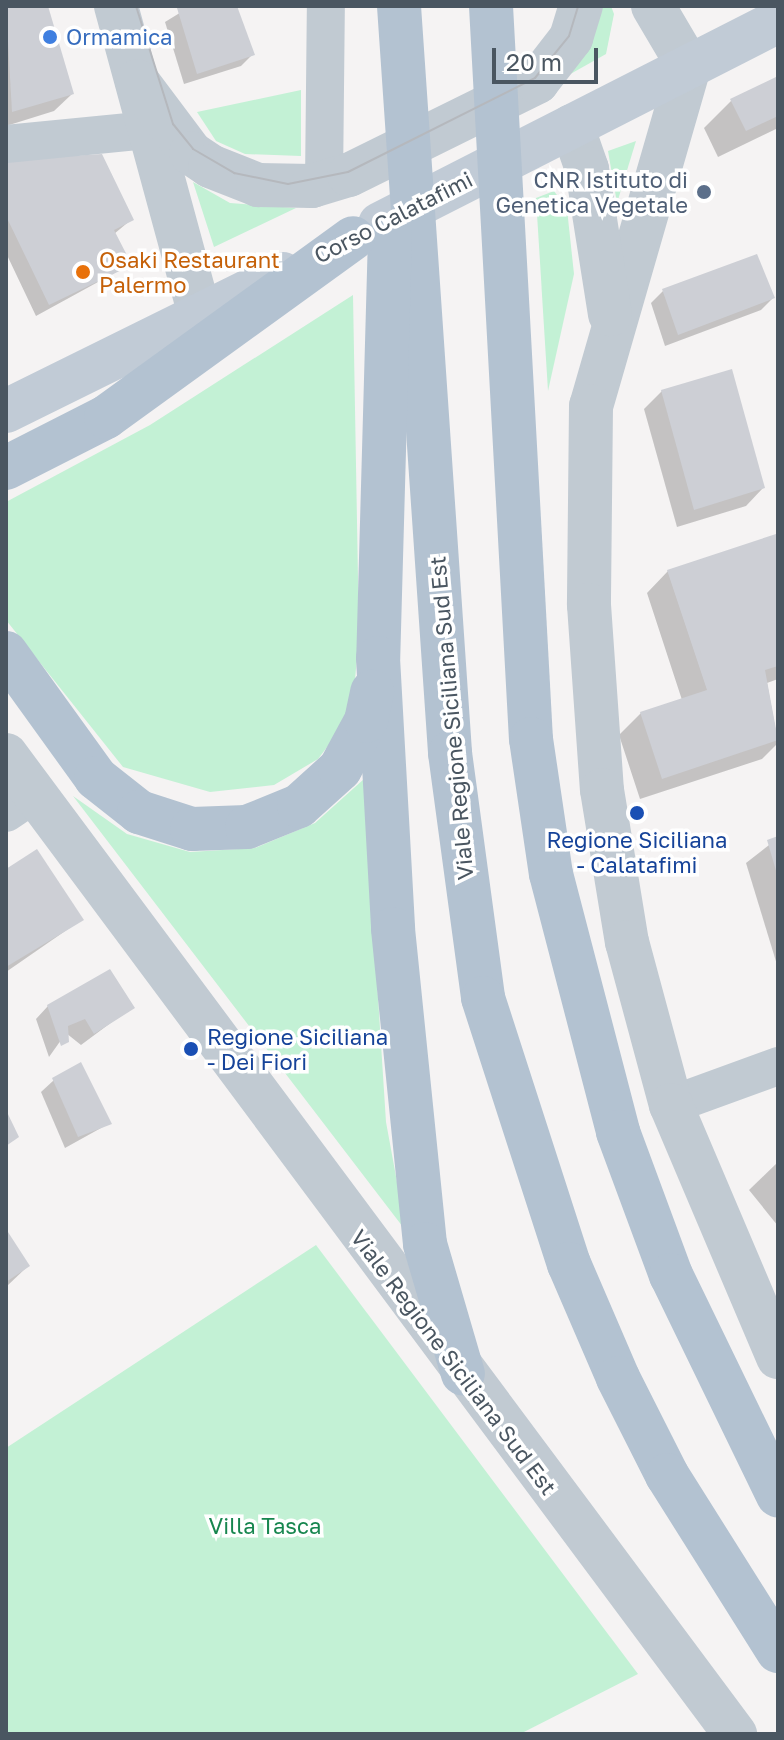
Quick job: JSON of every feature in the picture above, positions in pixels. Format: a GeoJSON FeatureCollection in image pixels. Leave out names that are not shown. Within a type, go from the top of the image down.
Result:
{"type":"FeatureCollection","features":[{"type":"Feature","properties":{"kind":"main road"},"geometry":{"type":"LineString","coordinates":[[398,6],[378,658],[406,1106],[425,1244],[463,1374]]}},
{"type":"Feature","properties":{"kind":"main road","name":"Viale Regione Siciliana Sud Est"},"geometry":{"type":"LineString","coordinates":[[398,6],[450,753],[483,998],[564,1250],[618,1378],[667,1475],[778,1651]]}},
{"type":"Feature","properties":{"kind":"main road"},"geometry":{"type":"LineString","coordinates":[[491,6],[515,163],[531,739],[573,982],[671,1275],[777,1494]]}},
{"type":"Feature","properties":{"kind":"main road","name":"Corso Calatafimi"},"geometry":{"type":"LineString","coordinates":[[6,411],[353,238],[515,163],[572,126],[778,21]]}},
{"type":"Feature","properties":{"kind":"main road"},"geometry":{"type":"LineString","coordinates":[[6,468],[106,417],[353,238]]}},
{"type":"Feature","properties":{"kind":"main road"},"geometry":{"type":"LineString","coordinates":[[6,653],[96,778],[139,812],[192,829],[247,827],[299,806],[340,769],[366,721],[378,658]]}},
{"type":"Feature","properties":{"kind":"street"},"geometry":{"type":"LineString","coordinates":[[116,6],[200,315]]}},
{"type":"Feature","properties":{"kind":"street"},"geometry":{"type":"LineString","coordinates":[[326,6],[337,180]]}},
{"type":"Feature","properties":{"kind":"street"},"geometry":{"type":"LineString","coordinates":[[137,81],[191,153],[210,166],[258,185],[337,180],[523,90],[555,62],[581,6]]}},
{"type":"Feature","properties":{"kind":"street"},"geometry":{"type":"LineString","coordinates":[[653,6],[689,67],[611,320],[591,406],[587,467],[601,775],[627,942],[671,1105],[778,1357]]}},
{"type":"Feature","properties":{"kind":"street"},"geometry":{"type":"LineString","coordinates":[[572,126],[587,169],[611,320]]}},
{"type":"Feature","properties":{"kind":"street"},"geometry":{"type":"LineString","coordinates":[[6,144],[149,130]]}},
{"type":"Feature","properties":{"kind":"street","name":"Viale Regione Siciliana Sud Est"},"geometry":{"type":"LineString","coordinates":[[6,755],[20,803],[463,1374],[735,1734]]}},
{"type":"Feature","properties":{"kind":"street"},"geometry":{"type":"LineString","coordinates":[[671,1105],[778,1066]]}},
{"type":"Feature","properties":{"kind":"green space"},"geometry":{"type":"Polygon","coordinates":[[[595,6],[611,6],[614,14],[606,54],[558,81],[595,6]]]}},
{"type":"Feature","properties":{"kind":"green space"},"geometry":{"type":"Polygon","coordinates":[[[301,90],[301,156],[245,154],[216,141],[197,112],[301,90]]]}},
{"type":"Feature","properties":{"kind":"green space"},"geometry":{"type":"Polygon","coordinates":[[[636,141],[617,203],[608,151],[636,141]]]}},
{"type":"Feature","properties":{"kind":"green space"},"geometry":{"type":"Polygon","coordinates":[[[193,182],[230,203],[296,208],[214,247],[193,182]]]}},
{"type":"Feature","properties":{"kind":"green space"},"geometry":{"type":"Polygon","coordinates":[[[554,191],[567,209],[574,274],[548,391],[536,198],[554,191]]]}},
{"type":"Feature","properties":{"kind":"green space"},"geometry":{"type":"Polygon","coordinates":[[[353,295],[359,634],[352,714],[318,759],[274,785],[210,792],[123,767],[6,620],[6,502],[150,425],[353,295]]]}},
{"type":"Feature","properties":{"kind":"green space"},"geometry":{"type":"Polygon","coordinates":[[[364,779],[386,1122],[406,1231],[73,796],[127,834],[190,852],[255,848],[315,823],[364,779]]]}},
{"type":"Feature","properties":{"kind":"green space","name":"Villa Tasca"},"geometry":{"type":"Polygon","coordinates":[[[316,1245],[638,1674],[520,1734],[6,1734],[6,1448],[316,1245]]]}},
{"type":"Feature","properties":{"kind":"building"},"geometry":{"type":"Polygon","coordinates":[[[6,6],[48,6],[74,94],[12,112],[6,6]]]}},
{"type":"Feature","properties":{"kind":"building"},"geometry":{"type":"Polygon","coordinates":[[[237,6],[255,55],[197,74],[177,8],[237,6]]]}},
{"type":"Feature","properties":{"kind":"building"},"geometry":{"type":"Polygon","coordinates":[[[778,76],[778,116],[746,131],[730,99],[778,76]]]}},
{"type":"Feature","properties":{"kind":"building"},"geometry":{"type":"Polygon","coordinates":[[[102,154],[134,220],[114,230],[132,265],[49,305],[6,216],[6,160],[102,154]]]}},
{"type":"Feature","properties":{"kind":"building"},"geometry":{"type":"Polygon","coordinates":[[[757,254],[775,298],[678,335],[662,289],[757,254]]]}},
{"type":"Feature","properties":{"kind":"building"},"geometry":{"type":"Polygon","coordinates":[[[732,369],[765,488],[694,510],[661,390],[732,369]]]}},
{"type":"Feature","properties":{"kind":"building"},"geometry":{"type":"Polygon","coordinates":[[[776,534],[778,666],[765,670],[778,740],[662,779],[640,712],[707,690],[667,570],[776,534]]]}},
{"type":"Feature","properties":{"kind":"building"},"geometry":{"type":"Polygon","coordinates":[[[778,836],[778,874],[777,874],[767,840],[778,836]]]}},
{"type":"Feature","properties":{"kind":"building"},"geometry":{"type":"Polygon","coordinates":[[[37,849],[84,920],[6,967],[6,869],[37,849]]]}},
{"type":"Feature","properties":{"kind":"building"},"geometry":{"type":"Polygon","coordinates":[[[110,969],[135,1008],[94,1034],[85,1019],[68,1026],[69,1042],[61,1046],[47,1005],[110,969]]]}},
{"type":"Feature","properties":{"kind":"building"},"geometry":{"type":"Polygon","coordinates":[[[81,1062],[112,1124],[78,1137],[52,1078],[81,1062]]]}},
{"type":"Feature","properties":{"kind":"building"},"geometry":{"type":"Polygon","coordinates":[[[6,1110],[19,1137],[6,1146],[6,1110]]]}},
{"type":"Feature","properties":{"kind":"building"},"geometry":{"type":"Polygon","coordinates":[[[6,1229],[30,1266],[6,1282],[6,1229]]]}},
{"type":"Feature","properties":{"kind":"tram line"},"geometry":{"type":"LineString","coordinates":[[136,6],[173,124],[193,149],[234,173],[288,184],[348,172],[535,78],[569,36],[578,6]]}},
{"type":"Feature","properties":{"kind":"place","name":"Ormamica"},"geometry":{"type":"Point","coordinates":[50,37]}},
{"type":"Feature","properties":{"kind":"place","name":"CNR Istituto di Genetica Vegetale"},"geometry":{"type":"Point","coordinates":[704,192]}},
{"type":"Feature","properties":{"kind":"place","name":"Osaki Restaurant Palermo"},"geometry":{"type":"Point","coordinates":[83,272]}},
{"type":"Feature","properties":{"kind":"place","name":"Regione Siciliana - Calatafimi"},"geometry":{"type":"Point","coordinates":[637,813]}},
{"type":"Feature","properties":{"kind":"place","name":"Regione Siciliana - Dei Fiori"},"geometry":{"type":"Point","coordinates":[191,1049]}}]}
